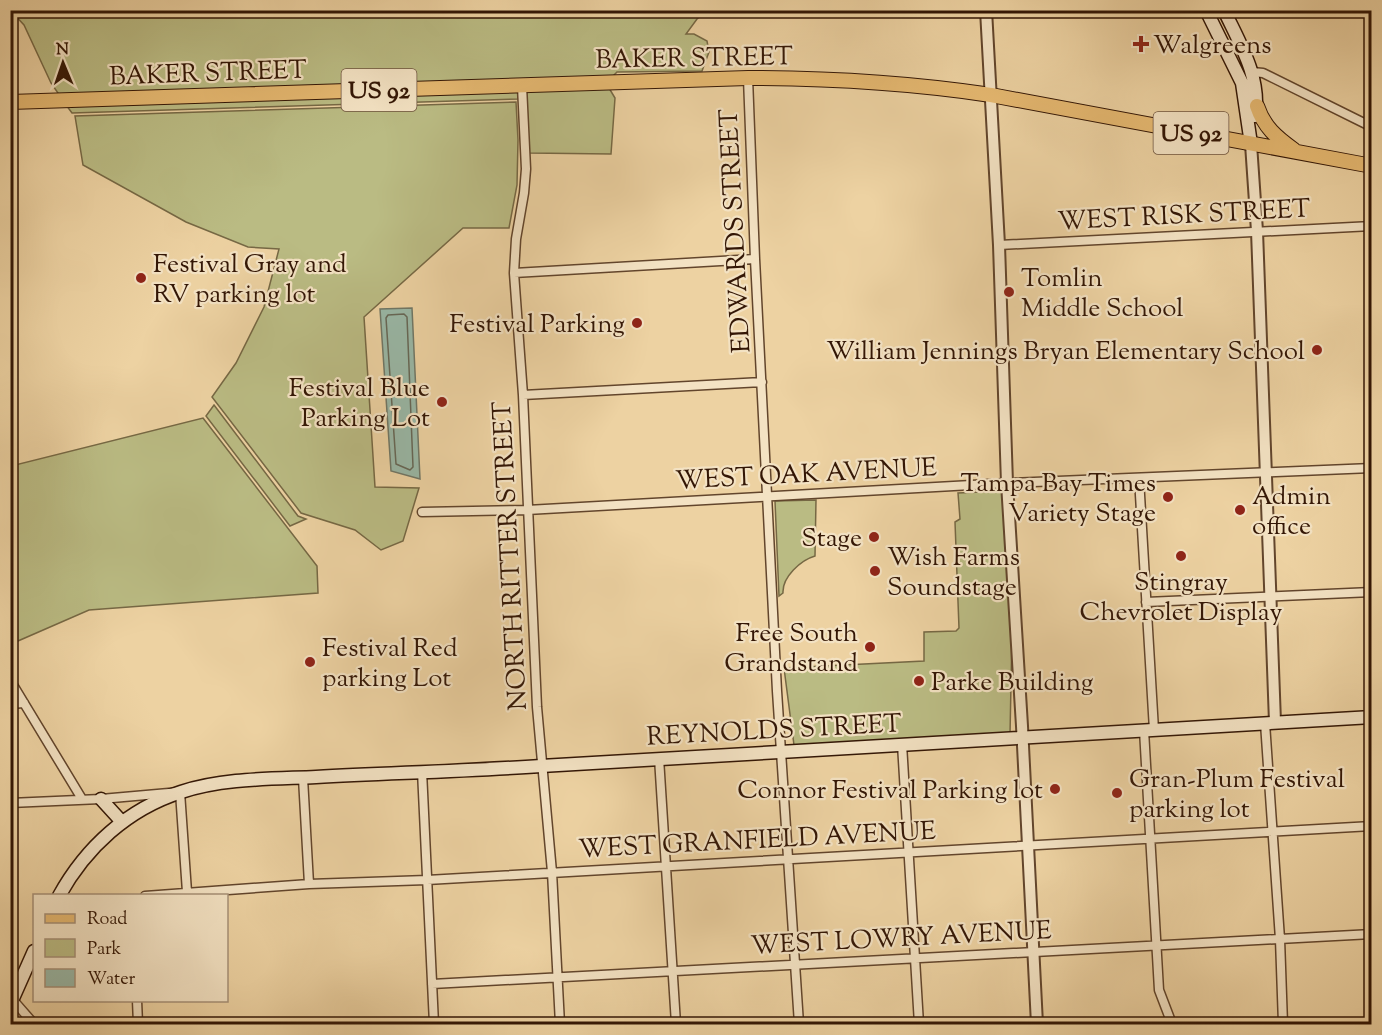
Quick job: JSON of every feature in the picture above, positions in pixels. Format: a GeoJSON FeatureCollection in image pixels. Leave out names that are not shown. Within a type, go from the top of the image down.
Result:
{"type":"FeatureCollection","features":[{"type":"Feature","properties":{"kind":"main road"},"geometry":{"type":"LineString","coordinates":[[1206,10],[1227,51],[1244,92],[1251,144]]}},
{"type":"Feature","properties":{"kind":"main road"},"geometry":{"type":"LineString","coordinates":[[1224,10],[1252,72],[1261,119],[1273,135],[1298,153]]}},
{"type":"Feature","properties":{"kind":"main road"},"geometry":{"type":"LineString","coordinates":[[1227,51],[1252,72]]}},
{"type":"Feature","properties":{"kind":"main road"},"geometry":{"type":"LineString","coordinates":[[1244,92],[1252,72]]}},
{"type":"Feature","properties":{"kind":"main road","name":"BAKER STREET"},"geometry":{"type":"LineString","coordinates":[[10,102],[748,78],[812,78],[935,87],[991,95],[1371,166]]}},
{"type":"Feature","properties":{"kind":"main road"},"geometry":{"type":"LineString","coordinates":[[1251,144],[1257,106]]}},
{"type":"Feature","properties":{"kind":"main road","name":"REYNOLDS STREET"},"geometry":{"type":"LineString","coordinates":[[60,894],[78,865],[122,822],[155,802],[180,792],[234,782],[1371,717]]}},
{"type":"Feature","properties":{"kind":"main road"},"geometry":{"type":"LineString","coordinates":[[101,799],[122,822]]}},
{"type":"Feature","properties":{"kind":"main road"},"geometry":{"type":"LineString","coordinates":[[12,1002],[33,953]]}},
{"type":"Feature","properties":{"kind":"street"},"geometry":{"type":"LineString","coordinates":[[986,10],[999,245],[1007,483],[1029,844],[1036,1024]]}},
{"type":"Feature","properties":{"kind":"street"},"geometry":{"type":"LineString","coordinates":[[1252,72],[1264,74],[1371,127]]}},
{"type":"Feature","properties":{"kind":"street","name":"EDWARDS STREET"},"geometry":{"type":"LineString","coordinates":[[748,78],[755,259],[781,751],[798,1024]]}},
{"type":"Feature","properties":{"kind":"street","name":"NORTH RITTER STREET"},"geometry":{"type":"LineString","coordinates":[[522,86],[526,169],[516,239],[514,273],[523,395],[541,766],[552,872],[560,1024]]}},
{"type":"Feature","properties":{"kind":"street"},"geometry":{"type":"LineString","coordinates":[[1251,144],[1257,231],[1272,597],[1270,723],[1283,1024]]}},
{"type":"Feature","properties":{"kind":"street","name":"WEST RISK STREET"},"geometry":{"type":"LineString","coordinates":[[999,245],[1371,226]]}},
{"type":"Feature","properties":{"kind":"street"},"geometry":{"type":"LineString","coordinates":[[514,273],[755,259]]}},
{"type":"Feature","properties":{"kind":"street"},"geometry":{"type":"LineString","coordinates":[[523,395],[762,382]]}},
{"type":"Feature","properties":{"kind":"street","name":"WEST OAK AVENUE"},"geometry":{"type":"LineString","coordinates":[[422,512],[527,510],[1007,483],[1371,468]]}},
{"type":"Feature","properties":{"kind":"street"},"geometry":{"type":"LineString","coordinates":[[1139,478],[1146,602],[1150,837],[1159,990],[1172,1024]]}},
{"type":"Feature","properties":{"kind":"street"},"geometry":{"type":"LineString","coordinates":[[1146,602],[1371,592]]}},
{"type":"Feature","properties":{"kind":"street"},"geometry":{"type":"LineString","coordinates":[[10,680],[82,799]]}},
{"type":"Feature","properties":{"kind":"street"},"geometry":{"type":"LineString","coordinates":[[10,704],[24,704]]}},
{"type":"Feature","properties":{"kind":"street"},"geometry":{"type":"LineString","coordinates":[[902,744],[919,1024]]}},
{"type":"Feature","properties":{"kind":"street"},"geometry":{"type":"LineString","coordinates":[[659,758],[676,1024]]}},
{"type":"Feature","properties":{"kind":"street"},"geometry":{"type":"LineString","coordinates":[[422,771],[434,1024]]}},
{"type":"Feature","properties":{"kind":"street"},"geometry":{"type":"LineString","coordinates":[[303,777],[309,884]]}},
{"type":"Feature","properties":{"kind":"street"},"geometry":{"type":"LineString","coordinates":[[180,792],[187,892]]}},
{"type":"Feature","properties":{"kind":"street","name":"REYNOLDS STREET"},"geometry":{"type":"LineString","coordinates":[[10,803],[101,799],[180,792]]}},
{"type":"Feature","properties":{"kind":"street","name":"WEST GRANFIELD AVENUE"},"geometry":{"type":"LineString","coordinates":[[166,894],[309,884],[427,880],[1371,826]]}},
{"type":"Feature","properties":{"kind":"street","name":"WEST LOWRY AVENUE"},"geometry":{"type":"LineString","coordinates":[[432,984],[1371,934]]}},
{"type":"Feature","properties":{"kind":"street"},"geometry":{"type":"LineString","coordinates":[[12,1002],[34,1024]]}},
{"type":"Feature","properties":{"kind":"street"},"geometry":{"type":"LineString","coordinates":[[137,1002],[138,1024]]}},
{"type":"Feature","properties":{"kind":"green space"},"geometry":{"type":"Polygon","coordinates":[[[11,11],[706,11],[686,34],[694,34],[707,41],[709,52],[702,71],[617,72],[611,78],[60,96],[51,83],[24,25],[11,11]]]}},
{"type":"Feature","properties":{"kind":"green space"},"geometry":{"type":"Polygon","coordinates":[[[609,88],[615,98],[611,154],[529,153],[526,90],[609,88]]]}},
{"type":"Feature","properties":{"kind":"green space"},"geometry":{"type":"Polygon","coordinates":[[[518,90],[518,99],[72,113],[66,105],[518,90]]]}},
{"type":"Feature","properties":{"kind":"green space"},"geometry":{"type":"Polygon","coordinates":[[[516,102],[517,185],[509,228],[463,228],[364,317],[375,487],[419,488],[403,541],[381,550],[355,530],[301,513],[212,397],[236,363],[264,307],[279,249],[248,247],[186,222],[83,165],[75,116],[516,102]]]}},
{"type":"Feature","properties":{"kind":"green space"},"geometry":{"type":"Polygon","coordinates":[[[214,405],[298,516],[306,519],[290,526],[206,416],[214,405]]]}},
{"type":"Feature","properties":{"kind":"green space"},"geometry":{"type":"Polygon","coordinates":[[[203,418],[317,566],[318,593],[89,610],[11,644],[11,466],[203,418]]]}},
{"type":"Feature","properties":{"kind":"green space"},"geometry":{"type":"Polygon","coordinates":[[[1004,491],[1012,634],[1010,734],[794,745],[784,668],[924,661],[924,632],[956,631],[959,628],[955,522],[960,519],[958,493],[1004,491]]]}},
{"type":"Feature","properties":{"kind":"green space"},"geometry":{"type":"Polygon","coordinates":[[[816,500],[815,556],[793,570],[786,581],[783,593],[779,596],[775,501],[816,500]]]}},
{"type":"Feature","properties":{"kind":"water"},"geometry":{"type":"Polygon","coordinates":[[[412,308],[420,479],[391,471],[380,309],[412,308]]]}},
{"type":"Feature","properties":{"kind":"place","name":"Walgreens"},"geometry":{"type":"Point","coordinates":[1141,44]}},
{"type":"Feature","properties":{"kind":"place","name":"Festival Gray and RV parking lot"},"geometry":{"type":"Point","coordinates":[141,278]}},
{"type":"Feature","properties":{"kind":"place","name":"Tomlin Middle School"},"geometry":{"type":"Point","coordinates":[1009,292]}},
{"type":"Feature","properties":{"kind":"place","name":"Festival Parking"},"geometry":{"type":"Point","coordinates":[637,323]}},
{"type":"Feature","properties":{"kind":"place","name":"William Jennings Bryan Elementary School"},"geometry":{"type":"Point","coordinates":[1317,350]}},
{"type":"Feature","properties":{"kind":"place","name":"Festival Blue Parking Lot"},"geometry":{"type":"Point","coordinates":[442,402]}},
{"type":"Feature","properties":{"kind":"place","name":"Tampa Bay Times Variety Stage"},"geometry":{"type":"Point","coordinates":[1168,497]}},
{"type":"Feature","properties":{"kind":"place","name":"Admin office"},"geometry":{"type":"Point","coordinates":[1240,510]}},
{"type":"Feature","properties":{"kind":"place","name":"Stage"},"geometry":{"type":"Point","coordinates":[874,537]}},
{"type":"Feature","properties":{"kind":"place","name":"Stingray Chevrolet Display"},"geometry":{"type":"Point","coordinates":[1181,556]}},
{"type":"Feature","properties":{"kind":"place","name":"Wish Farms Soundstage"},"geometry":{"type":"Point","coordinates":[875,571]}},
{"type":"Feature","properties":{"kind":"place","name":"Free South Grandstand"},"geometry":{"type":"Point","coordinates":[870,647]}},
{"type":"Feature","properties":{"kind":"place","name":"Festival Red parking Lot"},"geometry":{"type":"Point","coordinates":[310,662]}},
{"type":"Feature","properties":{"kind":"place","name":"Parke Building"},"geometry":{"type":"Point","coordinates":[919,681]}},
{"type":"Feature","properties":{"kind":"place","name":"Connor Festival Parking lot"},"geometry":{"type":"Point","coordinates":[1055,789]}},
{"type":"Feature","properties":{"kind":"place","name":"Gran-Plum Festival parking lot"},"geometry":{"type":"Point","coordinates":[1117,793]}}]}
